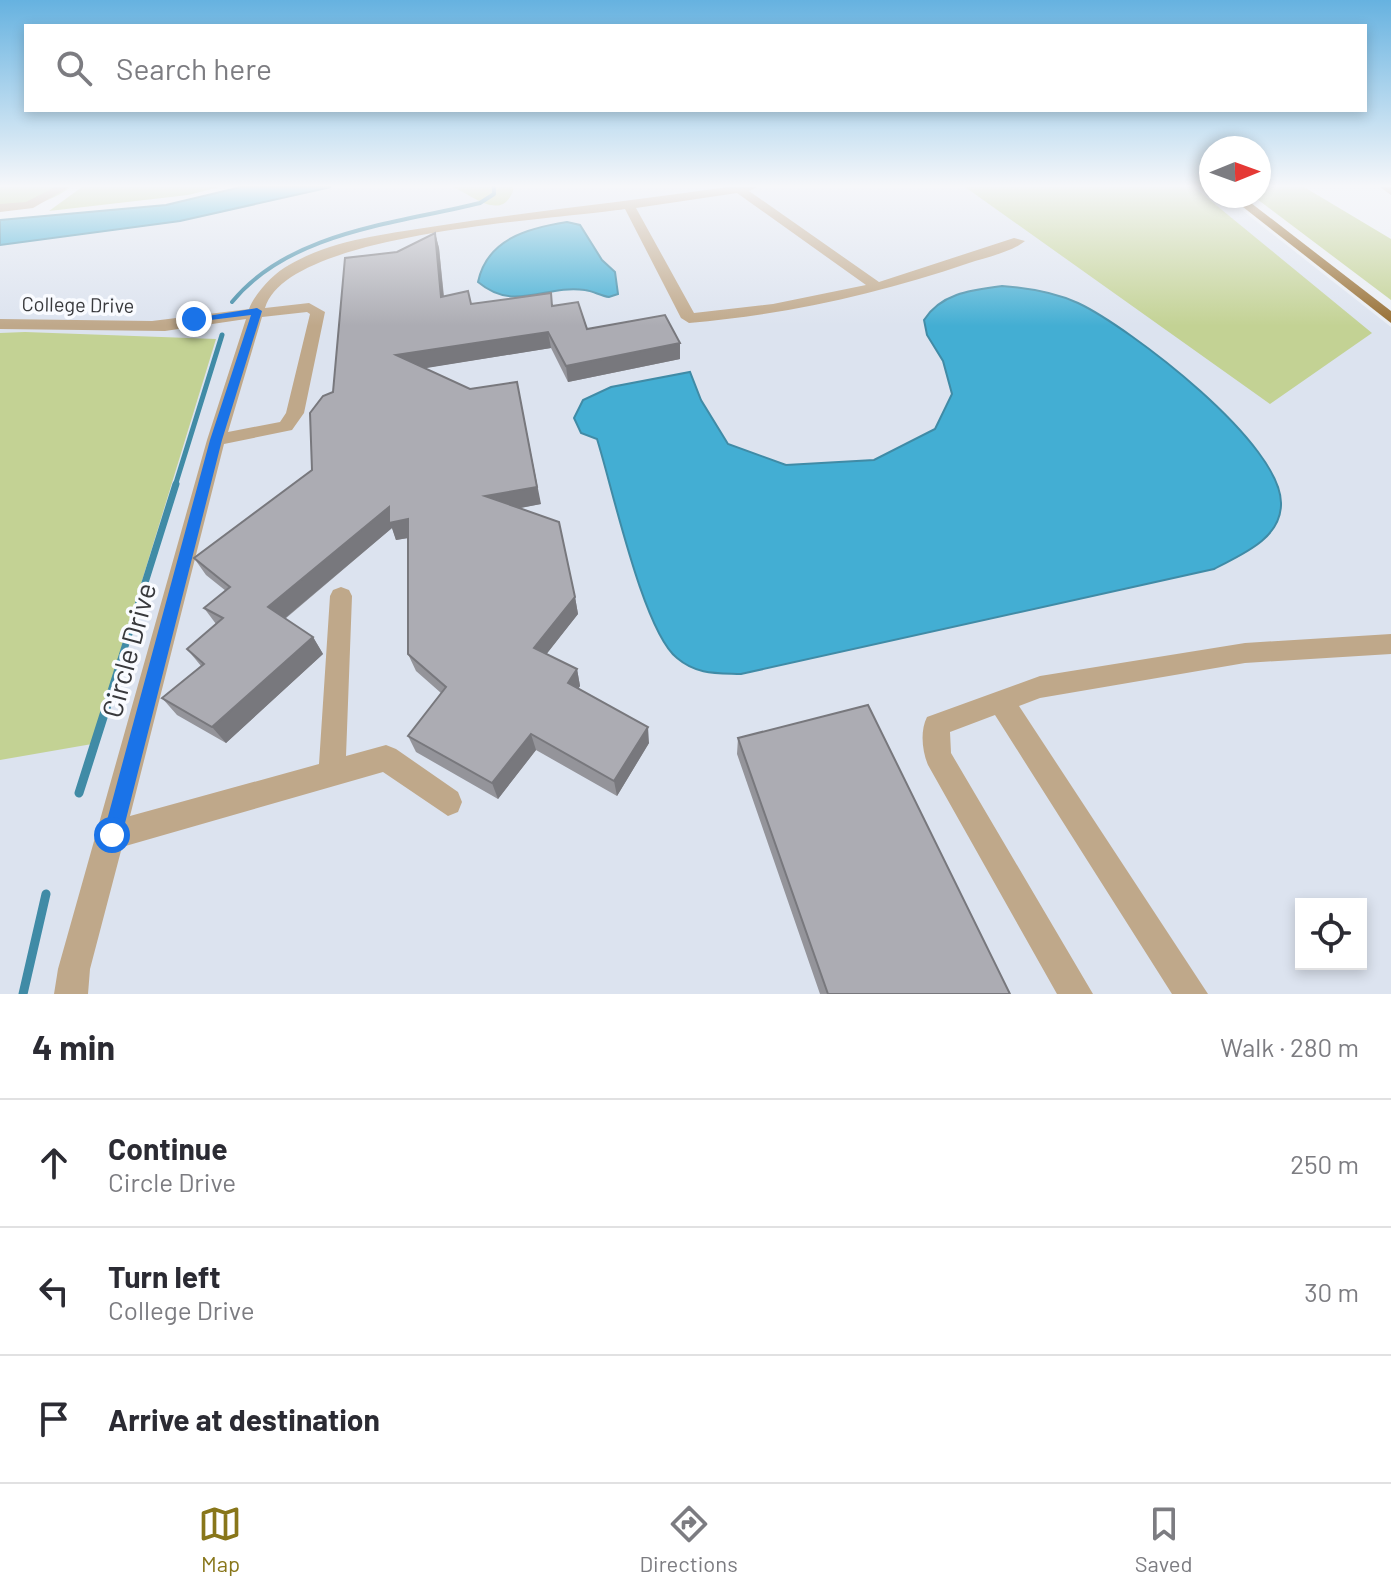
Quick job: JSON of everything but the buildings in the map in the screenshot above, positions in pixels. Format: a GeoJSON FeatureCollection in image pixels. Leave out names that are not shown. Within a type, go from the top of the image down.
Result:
{"type":"FeatureCollection","features":[{"type":"Feature","properties":{"kind":"main road"},"geometry":{"type":"LineString","coordinates":[[1283,233],[1391,318]]}},
{"type":"Feature","properties":{"kind":"street","name":"Circle Drive"},"geometry":{"type":"LineString","coordinates":[[71,994],[74,969],[216,440],[260,299],[277,280],[311,259],[338,249],[375,249],[441,240],[451,233]]}},
{"type":"Feature","properties":{"kind":"street"},"geometry":{"type":"LineString","coordinates":[[644,233],[689,318],[726,316],[875,285],[1019,241]]}},
{"type":"Feature","properties":{"kind":"street"},"geometry":{"type":"LineString","coordinates":[[806,233],[875,285]]}},
{"type":"Feature","properties":{"kind":"street","name":"College Drive"},"geometry":{"type":"LineString","coordinates":[[0,324],[155,325],[255,318],[309,307],[318,312],[295,413],[286,426],[216,440]]}},
{"type":"Feature","properties":{"kind":"street"},"geometry":{"type":"LineString","coordinates":[[332,773],[341,596]]}},
{"type":"Feature","properties":{"kind":"street"},"geometry":{"type":"LineString","coordinates":[[1076,994],[938,756],[936,725],[1040,687],[1245,653],[1391,644]]}},
{"type":"Feature","properties":{"kind":"street"},"geometry":{"type":"LineString","coordinates":[[1001,701],[1191,994]]}},
{"type":"Feature","properties":{"kind":"street"},"geometry":{"type":"LineString","coordinates":[[112,835],[386,758],[448,802]]}},
{"type":"Feature","properties":{"kind":"shaded area"},"geometry":{"type":"Polygon","coordinates":[[[87,233],[1272,233],[1391,327],[1391,994],[0,994],[0,245],[87,233]]]}},
{"type":"Feature","properties":{"kind":"green space"},"geometry":{"type":"Polygon","coordinates":[[[1030,233],[1251,233],[1372,333],[1270,404],[1030,233]]]}},
{"type":"Feature","properties":{"kind":"green space"},"geometry":{"type":"Polygon","coordinates":[[[1303,233],[1382,233],[1391,239],[1391,300],[1303,233]]]}},
{"type":"Feature","properties":{"kind":"green space"},"geometry":{"type":"Polygon","coordinates":[[[0,333],[216,339],[92,744],[0,760],[0,333]]]}},
{"type":"Feature","properties":{"kind":"water"},"geometry":{"type":"Polygon","coordinates":[[[0,233],[87,233],[0,245],[0,233]]]}},
{"type":"Feature","properties":{"kind":"water"},"geometry":{"type":"Polygon","coordinates":[[[521,233],[585,233],[602,260],[615,272],[618,294],[609,297],[570,289],[518,297],[492,291],[478,282],[483,267],[490,255],[521,233]]]}},
{"type":"Feature","properties":{"kind":"water"},"geometry":{"type":"Polygon","coordinates":[[[1002,286],[1041,291],[1078,303],[1132,336],[1200,390],[1258,452],[1275,480],[1281,505],[1274,528],[1257,545],[1214,569],[741,674],[700,670],[677,658],[664,643],[641,589],[597,439],[581,433],[574,418],[583,400],[611,387],[690,372],[701,400],[728,444],[786,465],[874,460],[935,429],[952,394],[943,361],[927,335],[924,320],[948,298],[1002,286]]]}},
{"type":"Feature","properties":{"kind":"waterway"},"geometry":{"type":"LineString","coordinates":[[232,302],[256,278],[283,260],[348,233]]}},
{"type":"Feature","properties":{"kind":"waterway"},"geometry":{"type":"LineString","coordinates":[[175,486],[222,335]]}},
{"type":"Feature","properties":{"kind":"waterway"},"geometry":{"type":"LineString","coordinates":[[106,707],[176,484]]}},
{"type":"Feature","properties":{"kind":"waterway"},"geometry":{"type":"LineString","coordinates":[[79,793],[107,705]]}},
{"type":"Feature","properties":{"kind":"waterway"},"geometry":{"type":"LineString","coordinates":[[23,994],[46,894]]}},
{"type":"Feature","properties":{"kind":"route"},"geometry":{"type":"LineString","coordinates":[[112,835],[216,440],[257,311],[194,319]]}}]}
